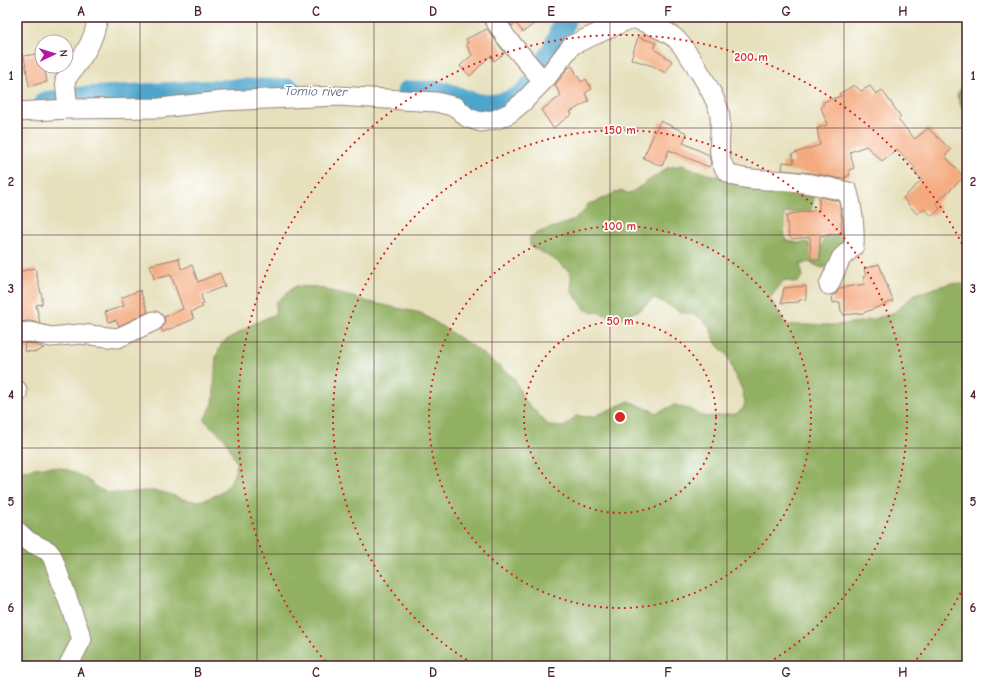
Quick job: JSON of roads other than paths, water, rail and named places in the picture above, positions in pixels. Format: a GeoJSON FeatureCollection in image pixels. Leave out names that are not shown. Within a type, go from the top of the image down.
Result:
{"type":"FeatureCollection","features":[{"type":"Feature","properties":{"kind":"street"},"geometry":{"type":"LineString","coordinates":[[68,101],[65,80],[86,54],[96,29],[98,17]]}},
{"type":"Feature","properties":{"kind":"street"},"geometry":{"type":"LineString","coordinates":[[493,17],[506,37],[544,81]]}},
{"type":"Feature","properties":{"kind":"street"},"geometry":{"type":"LineString","coordinates":[[17,112],[68,101],[160,108],[222,101],[337,96],[436,102],[456,107],[468,118],[482,122],[497,119],[510,113],[523,102],[544,81],[572,45],[634,18],[656,28],[676,40],[690,58],[719,111],[719,151],[723,166],[728,173],[742,179],[797,181],[848,192],[854,219],[854,246],[841,258],[828,285]]}},
{"type":"Feature","properties":{"kind":"street"},"geometry":{"type":"LineString","coordinates":[[17,333],[30,332],[51,337],[80,334],[118,338],[154,321]]}},
{"type":"Feature","properties":{"kind":"street"},"geometry":{"type":"LineString","coordinates":[[17,531],[28,541],[48,551],[55,563],[82,639],[68,666]]}},
{"type":"Feature","properties":{"kind":"waterway","name":"Tomio river"},"geometry":{"type":"LineString","coordinates":[[408,92],[442,93],[470,103],[484,106],[498,105],[516,99],[524,94],[539,75],[553,50],[565,17]]}},
{"type":"Feature","properties":{"kind":"waterway","name":"Tomio river"},"geometry":{"type":"LineString","coordinates":[[45,103],[83,98],[236,90],[289,90]]}}]}
